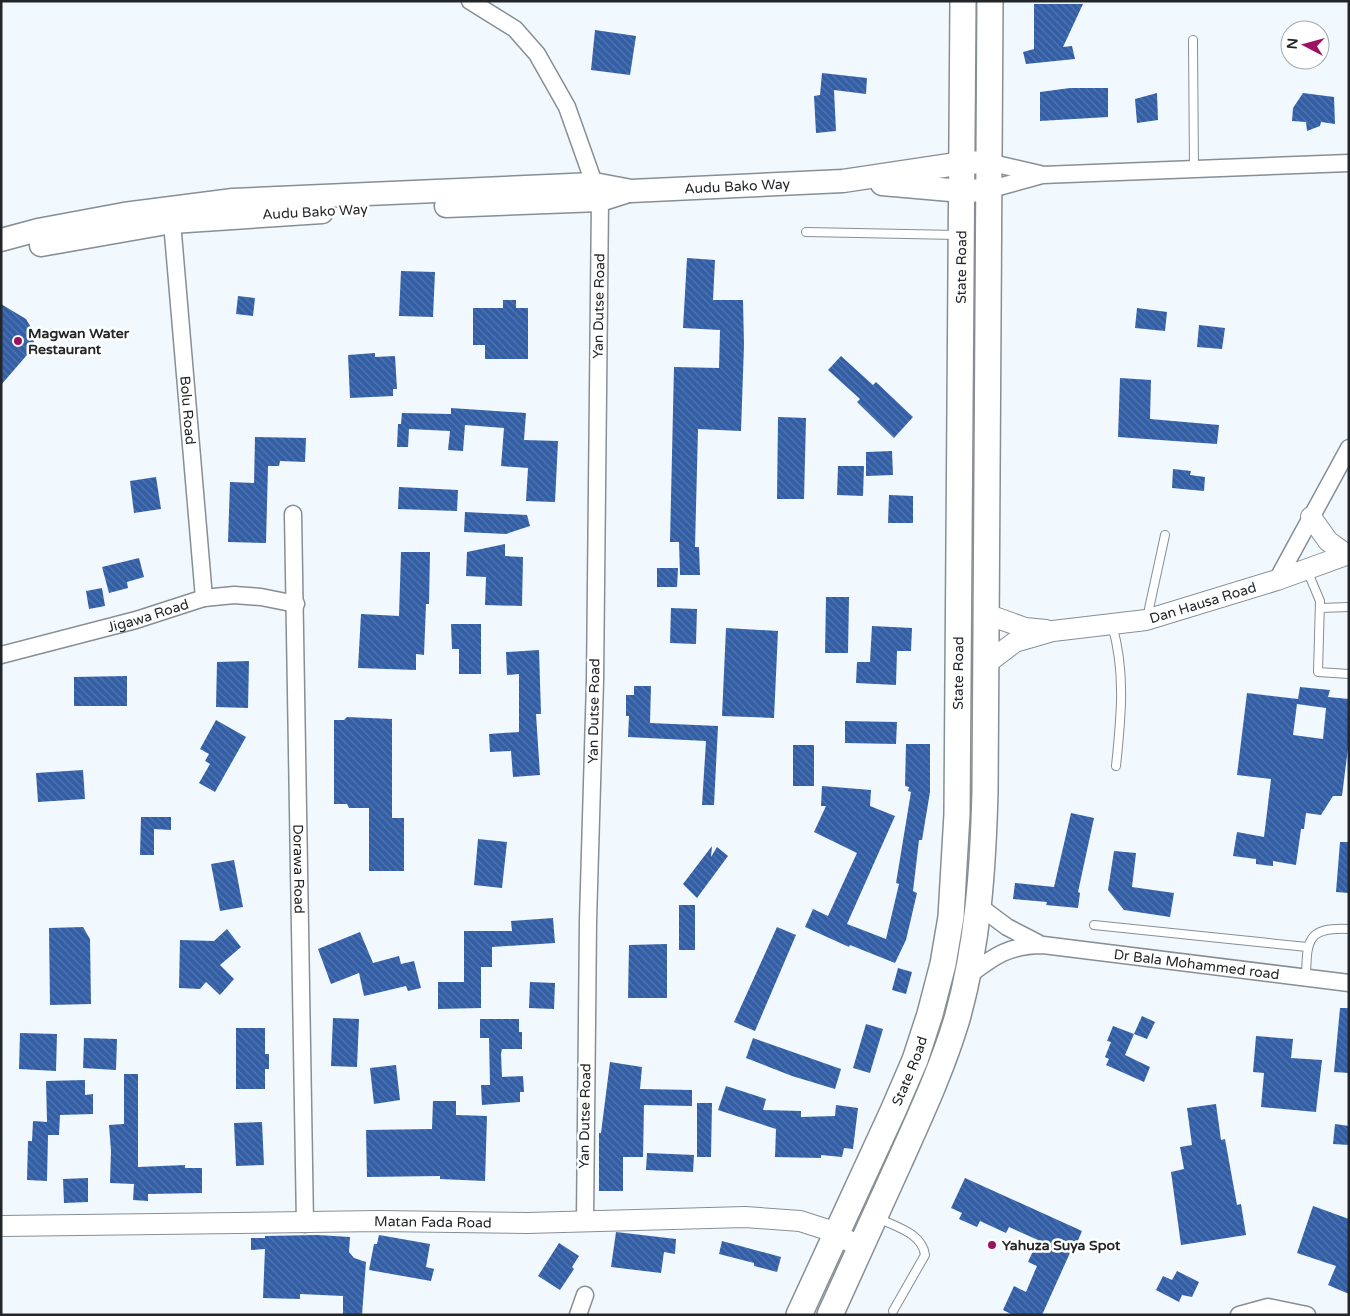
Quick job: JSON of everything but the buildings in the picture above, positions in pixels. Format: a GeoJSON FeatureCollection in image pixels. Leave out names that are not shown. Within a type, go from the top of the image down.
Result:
{"type":"FeatureCollection","features":[{"type":"Feature","properties":{"kind":"main road","name":"State Road"},"geometry":{"type":"LineString","coordinates":[[800,1315],[914,1060],[932,1006],[951,917],[957,814],[963,1]]}},
{"type":"Feature","properties":{"kind":"main road","name":"State Road"},"geometry":{"type":"LineString","coordinates":[[830,1315],[944,1058],[968,976],[979,906],[984,834],[990,1]]}},
{"type":"Feature","properties":{"kind":"main road","name":"Audu Bako Way"},"geometry":{"type":"LineString","coordinates":[[1,240],[54,227],[124,214],[233,200],[631,191],[843,181],[963,163],[988,162]]}},
{"type":"Feature","properties":{"kind":"main road","name":"Audu Bako Way"},"geometry":{"type":"LineString","coordinates":[[843,181],[962,191],[988,190]]}},
{"type":"Feature","properties":{"kind":"main road","name":"Audu Bako Way"},"geometry":{"type":"LineString","coordinates":[[1,255],[41,244],[172,222],[597,192]]}},
{"type":"Feature","properties":{"kind":"street","name":"Yan Dutse Road"},"geometry":{"type":"LineString","coordinates":[[470,1],[515,29],[537,54],[567,107],[597,192],[595,681],[588,921],[585,1221]]}},
{"type":"Feature","properties":{"kind":"street"},"geometry":{"type":"LineString","coordinates":[[988,162],[1042,175]]}},
{"type":"Feature","properties":{"kind":"street"},"geometry":{"type":"LineString","coordinates":[[988,190],[1042,175],[1349,163]]}},
{"type":"Feature","properties":{"kind":"street","name":"Bolu Road"},"geometry":{"type":"LineString","coordinates":[[172,222],[204,598]]}},
{"type":"Feature","properties":{"kind":"street"},"geometry":{"type":"LineString","coordinates":[[1277,580],[1349,448]]}},
{"type":"Feature","properties":{"kind":"street","name":"Dorawa Road"},"geometry":{"type":"LineString","coordinates":[[293,514],[305,1224]]}},
{"type":"Feature","properties":{"kind":"street"},"geometry":{"type":"LineString","coordinates":[[1311,517],[1328,541],[1348,554]]}},
{"type":"Feature","properties":{"kind":"street","name":"Dan Hausa Road"},"geometry":{"type":"LineString","coordinates":[[986,664],[1016,642],[1053,631],[1146,620],[1277,580],[1348,554]]}},
{"type":"Feature","properties":{"kind":"street","name":"Jigawa Road"},"geometry":{"type":"LineString","coordinates":[[1,655],[136,620],[204,598],[261,597],[296,604]]}},
{"type":"Feature","properties":{"kind":"street","name":"Dan Hausa Road"},"geometry":{"type":"LineString","coordinates":[[986,614],[1025,628],[1053,631]]}},
{"type":"Feature","properties":{"kind":"street"},"geometry":{"type":"LineString","coordinates":[[979,906],[1007,927],[1043,944]]}},
{"type":"Feature","properties":{"kind":"street"},"geometry":{"type":"LineString","coordinates":[[968,976],[994,956],[1010,948],[1043,944]]}},
{"type":"Feature","properties":{"kind":"street","name":"Dr Bala Mohammed road"},"geometry":{"type":"LineString","coordinates":[[1043,944],[1349,983]]}},
{"type":"Feature","properties":{"kind":"street","name":"Matan Fada Road"},"geometry":{"type":"LineString","coordinates":[[1,1226],[777,1218],[800,1221],[835,1234],[861,1247]]}},
{"type":"Feature","properties":{"kind":"street"},"geometry":{"type":"LineString","coordinates":[[578,1315],[585,1295]]}},
{"type":"Feature","properties":{"kind":"street"},"geometry":{"type":"LineString","coordinates":[[1238,1315],[1268,1307],[1307,1315]]}},
{"type":"Feature","properties":{"kind":"lane"},"geometry":{"type":"LineString","coordinates":[[1193,40],[1194,169]]}},
{"type":"Feature","properties":{"kind":"lane"},"geometry":{"type":"LineString","coordinates":[[806,232],[962,235]]}},
{"type":"Feature","properties":{"kind":"lane"},"geometry":{"type":"LineString","coordinates":[[1146,620],[1165,535]]}},
{"type":"Feature","properties":{"kind":"lane"},"geometry":{"type":"LineString","coordinates":[[1307,570],[1314,583],[1320,608],[1318,672],[1349,674]]}},
{"type":"Feature","properties":{"kind":"lane"},"geometry":{"type":"LineString","coordinates":[[1320,608],[1349,607]]}},
{"type":"Feature","properties":{"kind":"lane"},"geometry":{"type":"LineString","coordinates":[[1112,625],[1120,650],[1123,698],[1116,766]]}},
{"type":"Feature","properties":{"kind":"lane"},"geometry":{"type":"LineString","coordinates":[[1094,925],[1307,947]]}},
{"type":"Feature","properties":{"kind":"lane"},"geometry":{"type":"LineString","coordinates":[[1306,978],[1307,947],[1314,935],[1329,928],[1349,929]]}},
{"type":"Feature","properties":{"kind":"lane"},"geometry":{"type":"LineString","coordinates":[[875,1216],[919,1238],[924,1246],[925,1255],[893,1311]]}},
{"type":"Feature","properties":{"kind":"place","name":"Magwan Water Restaurant"},"geometry":{"type":"Point","coordinates":[18,341]}},
{"type":"Feature","properties":{"kind":"place","name":"Yahuza Suya Spot"},"geometry":{"type":"Point","coordinates":[992,1245]}}]}
